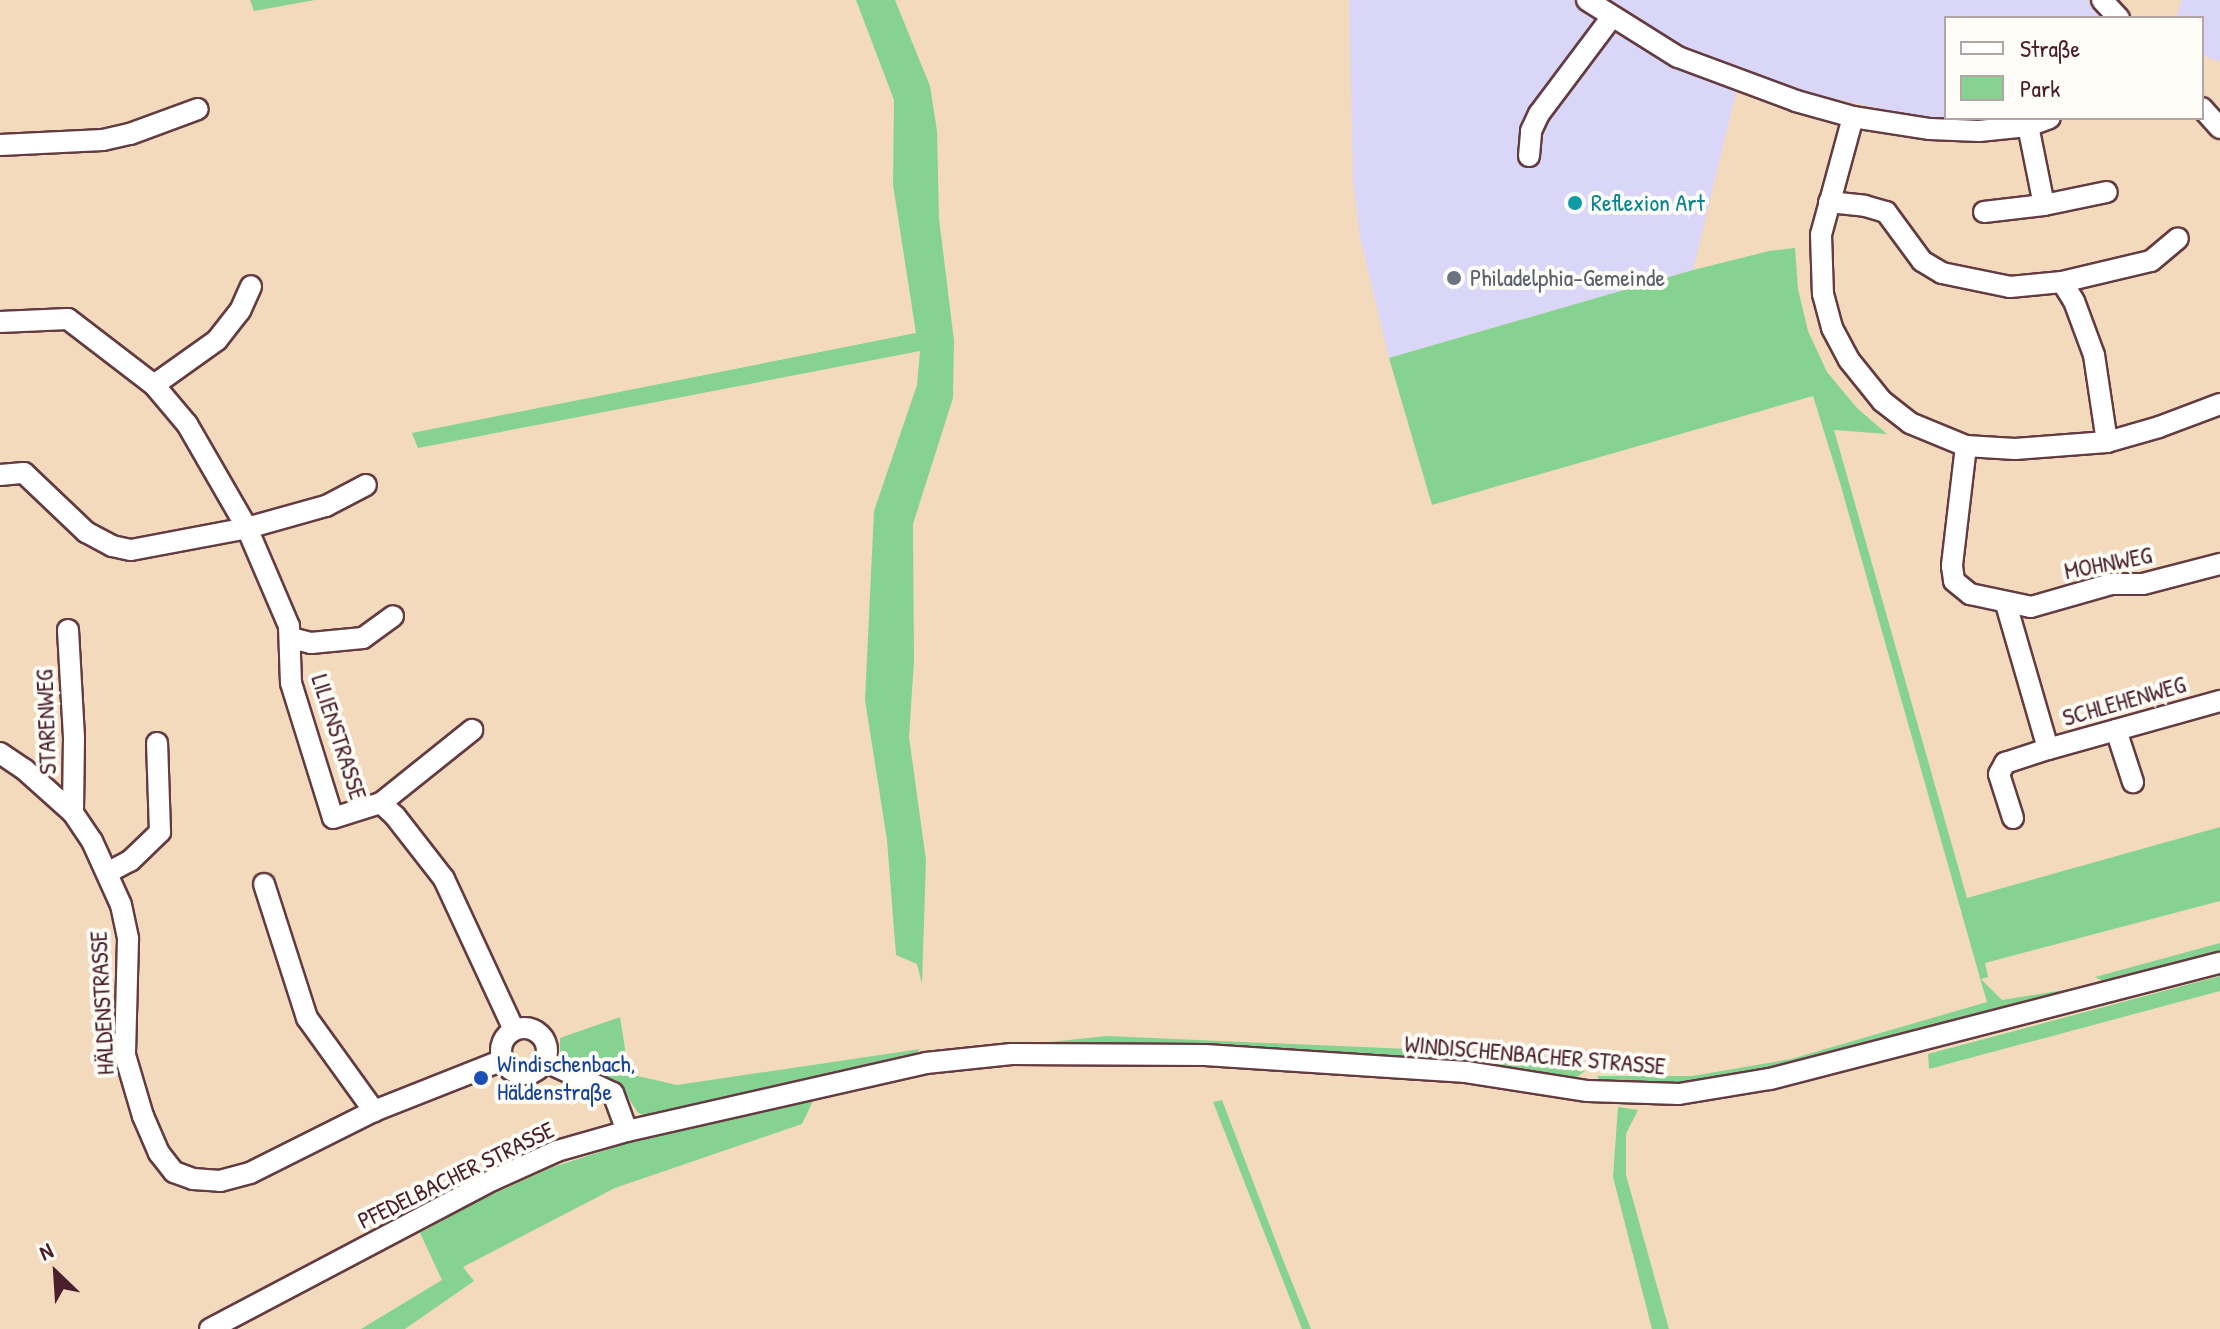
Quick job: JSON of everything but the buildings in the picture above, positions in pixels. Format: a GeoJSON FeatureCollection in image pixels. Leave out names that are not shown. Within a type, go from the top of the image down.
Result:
{"type":"FeatureCollection","features":[{"type":"Feature","properties":{"kind":"street"},"geometry":{"type":"LineString","coordinates":[[1587,0],[1611,18],[1678,57],[1796,101],[1853,117],[1942,130],[1979,131],[2028,126],[2044,120]]}},
{"type":"Feature","properties":{"kind":"street"},"geometry":{"type":"LineString","coordinates":[[2102,0],[2117,16]]}},
{"type":"Feature","properties":{"kind":"street"},"geometry":{"type":"LineString","coordinates":[[1529,156],[1531,131],[1539,114],[1611,18]]}},
{"type":"Feature","properties":{"kind":"street"},"geometry":{"type":"LineString","coordinates":[[0,145],[103,140],[130,134],[198,109]]}},
{"type":"Feature","properties":{"kind":"street"},"geometry":{"type":"LineString","coordinates":[[2204,110],[2220,128]]}},
{"type":"Feature","properties":{"kind":"street"},"geometry":{"type":"LineString","coordinates":[[1853,117],[1821,235],[1823,294],[1832,328],[1849,360],[1882,401],[1910,423],[1966,446],[2015,449],[2107,442],[2220,404]]}},
{"type":"Feature","properties":{"kind":"street"},"geometry":{"type":"LineString","coordinates":[[2028,126],[2044,205]]}},
{"type":"Feature","properties":{"kind":"street"},"geometry":{"type":"LineString","coordinates":[[1984,212],[2044,205],[2107,192]]}},
{"type":"Feature","properties":{"kind":"street"},"geometry":{"type":"LineString","coordinates":[[1829,202],[1886,212],[1922,261],[1942,273],[2010,287],[2062,282],[2151,261],[2178,238]]}},
{"type":"Feature","properties":{"kind":"street"},"geometry":{"type":"LineString","coordinates":[[2062,282],[2074,301],[2094,355],[2107,442]]}},
{"type":"Feature","properties":{"kind":"street"},"geometry":{"type":"LineString","coordinates":[[154,385],[217,340],[240,311],[251,286]]}},
{"type":"Feature","properties":{"kind":"street","name":"LILIENSTRASSE"},"geometry":{"type":"LineString","coordinates":[[0,322],[68,319],[154,385],[187,424],[247,528],[289,626],[291,683],[333,818],[381,803],[395,816],[444,879],[514,1030]]}},
{"type":"Feature","properties":{"kind":"street","name":"MOHNWEG"},"geometry":{"type":"LineString","coordinates":[[1966,446],[1952,566],[1954,581],[1970,594],[2031,607],[2112,584],[2143,584],[2220,564]]}},
{"type":"Feature","properties":{"kind":"street"},"geometry":{"type":"LineString","coordinates":[[0,475],[24,473],[86,532],[112,546],[131,550],[247,528],[326,506],[366,485]]}},
{"type":"Feature","properties":{"kind":"street","name":"SCHLEHENWEG"},"geometry":{"type":"LineString","coordinates":[[2006,604],[2048,749],[2220,701]]}},
{"type":"Feature","properties":{"kind":"street"},"geometry":{"type":"LineString","coordinates":[[291,638],[311,643],[363,638],[393,616]]}},
{"type":"Feature","properties":{"kind":"street","name":"STARENWEG"},"geometry":{"type":"LineString","coordinates":[[68,630],[74,738],[73,813]]}},
{"type":"Feature","properties":{"kind":"street"},"geometry":{"type":"LineString","coordinates":[[381,803],[472,730]]}},
{"type":"Feature","properties":{"kind":"street"},"geometry":{"type":"LineString","coordinates":[[2116,730],[2133,782]]}},
{"type":"Feature","properties":{"kind":"street"},"geometry":{"type":"LineString","coordinates":[[107,873],[130,861],[160,832],[157,743]]}},
{"type":"Feature","properties":{"kind":"street"},"geometry":{"type":"LineString","coordinates":[[2013,818],[1999,774],[2005,763],[2048,749]]}},
{"type":"Feature","properties":{"kind":"street","name":"HÄLDENSTRASSE"},"geometry":{"type":"LineString","coordinates":[[0,753],[24,769],[73,813],[121,905],[128,939],[125,1055],[132,1088],[159,1153],[174,1172],[193,1179],[220,1181],[250,1173],[374,1111],[503,1060]]}},
{"type":"Feature","properties":{"kind":"street"},"geometry":{"type":"LineString","coordinates":[[264,884],[307,1018],[374,1111]]}},
{"type":"Feature","properties":{"kind":"street","name":"WINDISCHENBACHER STRASSE"},"geometry":{"type":"LineString","coordinates":[[926,1063],[1012,1054],[1205,1055],[1466,1072],[1588,1091],[1679,1094],[1770,1079],[2220,963]]}},
{"type":"Feature","properties":{"kind":"street"},"geometry":{"type":"LineString","coordinates":[[523,1028],[539,1034],[547,1048],[539,1068],[523,1074],[507,1067],[503,1060],[502,1043],[514,1030],[523,1028]]}},
{"type":"Feature","properties":{"kind":"street"},"geometry":{"type":"LineString","coordinates":[[544,1061],[613,1093],[627,1131]]}},
{"type":"Feature","properties":{"kind":"street","name":"PFEDELBACHER STRASSE"},"geometry":{"type":"LineString","coordinates":[[210,1329],[493,1180],[557,1151],[627,1131],[926,1063]]}},
{"type":"Feature","properties":{"kind":"shaded area"},"geometry":{"type":"Polygon","coordinates":[[[1349,0],[2087,0],[2101,16],[1944,16],[1944,118],[1924,118],[1808,93],[1741,72],[1693,270],[1389,358],[1360,237],[1353,181],[1349,0]]]}},
{"type":"Feature","properties":{"kind":"shaded area"},"geometry":{"type":"Polygon","coordinates":[[[2182,0],[2220,0],[2220,62],[2204,56],[2204,16],[2177,16],[2182,0]]]}},
{"type":"Feature","properties":{"kind":"green space"},"geometry":{"type":"Polygon","coordinates":[[[250,0],[315,0],[254,11],[250,0]]]}},
{"type":"Feature","properties":{"kind":"green space"},"geometry":{"type":"Polygon","coordinates":[[[856,0],[895,0],[930,86],[937,131],[939,218],[954,341],[953,398],[913,524],[914,661],[909,737],[926,860],[922,984],[917,964],[896,955],[887,840],[865,700],[874,511],[917,385],[920,351],[418,448],[412,433],[916,333],[893,185],[894,100],[856,0]]]}},
{"type":"Feature","properties":{"kind":"green space"},"geometry":{"type":"Polygon","coordinates":[[[1795,248],[1798,289],[1808,331],[1827,372],[1857,408],[1887,434],[1834,430],[1967,898],[2220,827],[2220,901],[1985,963],[1988,977],[1981,979],[2002,1000],[2082,987],[2085,993],[1732,1081],[1675,1086],[1601,1083],[1597,1076],[1692,1076],[1791,1059],[1987,1002],[1840,483],[1813,396],[1432,505],[1389,358],[1693,270],[1769,251],[1795,248]]]}},
{"type":"Feature","properties":{"kind":"green space"},"geometry":{"type":"Polygon","coordinates":[[[2220,943],[2220,955],[2111,985],[2095,977],[2220,943]]]}},
{"type":"Feature","properties":{"kind":"green space"},"geometry":{"type":"Polygon","coordinates":[[[2220,976],[2220,991],[1929,1069],[1928,1054],[2220,976]]]}},
{"type":"Feature","properties":{"kind":"green space"},"geometry":{"type":"Polygon","coordinates":[[[620,1017],[629,1074],[677,1085],[920,1049],[910,1060],[651,1117],[638,1113],[622,1088],[560,1059],[560,1038],[620,1017]]]}},
{"type":"Feature","properties":{"kind":"green space"},"geometry":{"type":"Polygon","coordinates":[[[1107,1036],[1454,1051],[1585,1071],[1573,1080],[1462,1061],[1099,1043],[1012,1046],[1107,1036]]]}},
{"type":"Feature","properties":{"kind":"green space"},"geometry":{"type":"Polygon","coordinates":[[[815,1097],[802,1124],[615,1188],[463,1267],[474,1281],[405,1329],[361,1329],[442,1280],[420,1233],[482,1199],[553,1167],[628,1143],[815,1097]]]}},
{"type":"Feature","properties":{"kind":"green space"},"geometry":{"type":"Polygon","coordinates":[[[1222,1100],[1311,1329],[1302,1329],[1213,1102],[1222,1100]]]}},
{"type":"Feature","properties":{"kind":"green space"},"geometry":{"type":"Polygon","coordinates":[[[1618,1107],[1638,1110],[1626,1134],[1626,1175],[1669,1329],[1652,1329],[1613,1177],[1618,1107]]]}},
{"type":"Feature","properties":{"kind":"place","name":"Reflexion Art"},"geometry":{"type":"Point","coordinates":[1575,203]}},
{"type":"Feature","properties":{"kind":"place","name":"Philadelphia-Gemeinde"},"geometry":{"type":"Point","coordinates":[1454,278]}},
{"type":"Feature","properties":{"kind":"place","name":"Windischenbach, Häldenstraße"},"geometry":{"type":"Point","coordinates":[481,1078]}}]}
